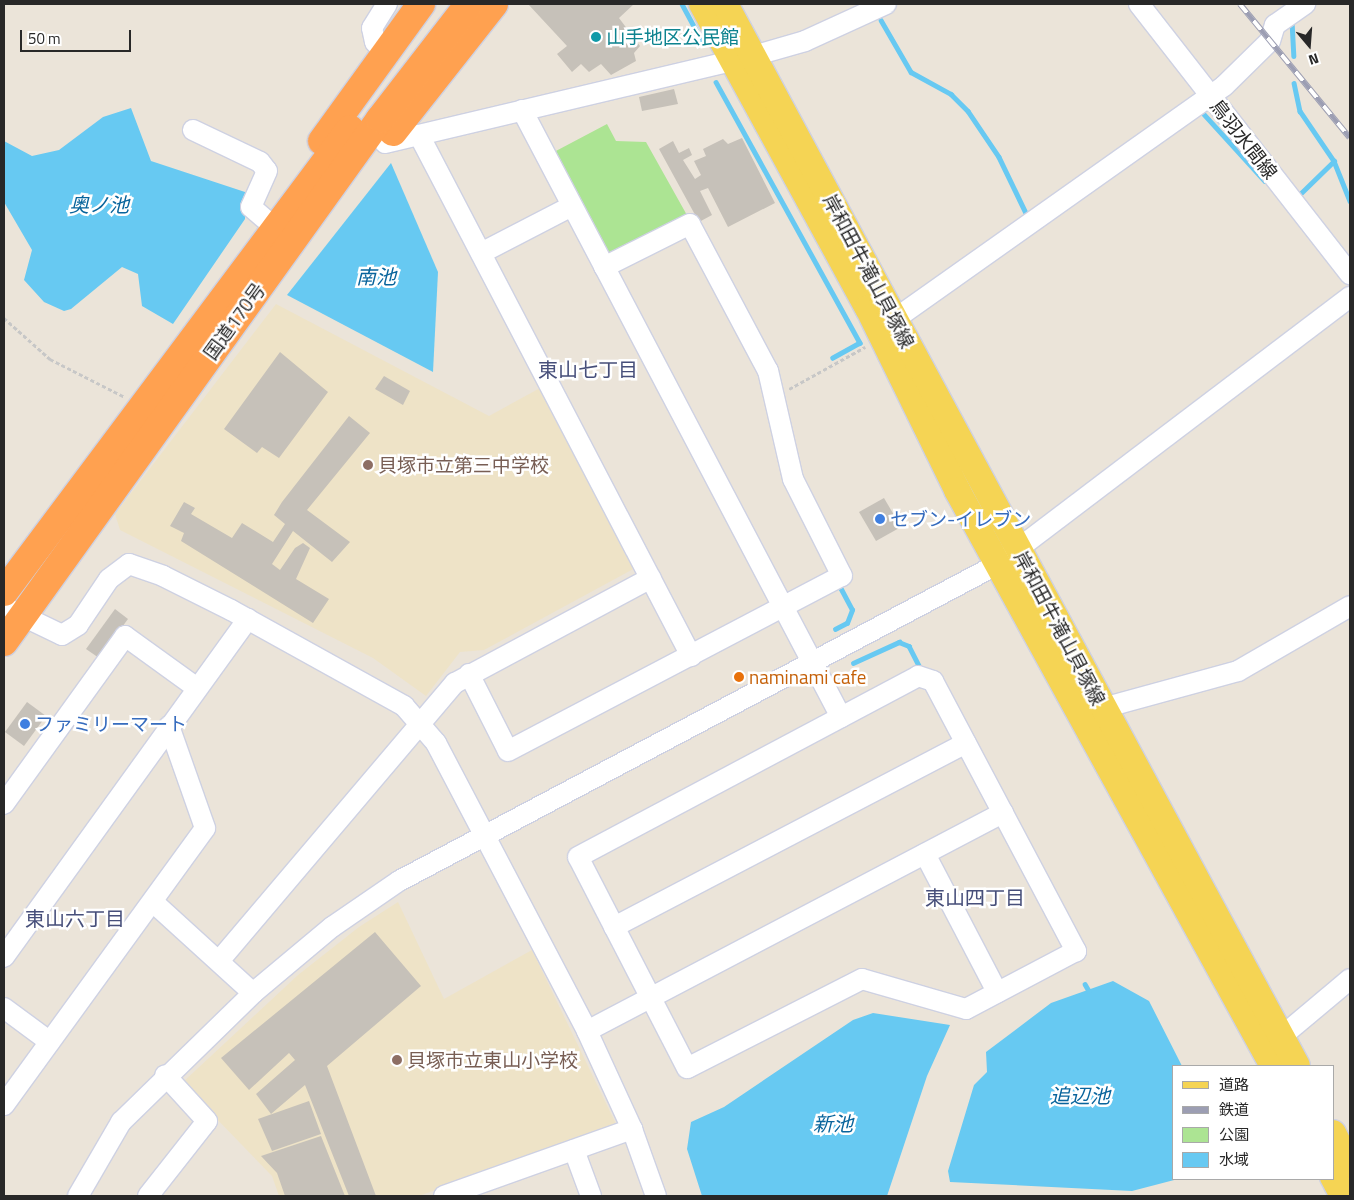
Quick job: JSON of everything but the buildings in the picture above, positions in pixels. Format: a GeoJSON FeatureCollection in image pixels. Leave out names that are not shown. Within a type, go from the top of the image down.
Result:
{"type":"FeatureCollection","features":[{"type":"Feature","properties":{"kind":"highway"},"geometry":{"type":"LineString","coordinates":[[202,323],[265,219],[421,4]]}},
{"type":"Feature","properties":{"kind":"highway","name":"国道170号"},"geometry":{"type":"LineString","coordinates":[[4,592],[202,323],[445,4]]}},
{"type":"Feature","properties":{"kind":"highway","name":"国道170号"},"geometry":{"type":"LineString","coordinates":[[4,642],[13,613],[469,4]]}},
{"type":"Feature","properties":{"kind":"highway"},"geometry":{"type":"LineString","coordinates":[[299,230],[322,221],[494,4]]}},
{"type":"Feature","properties":{"kind":"main road","name":"岸和田牛滝山貝塚線"},"geometry":{"type":"LineString","coordinates":[[702,4],[743,59],[895,319],[1008,556],[1272,1065]]}},
{"type":"Feature","properties":{"kind":"main road","name":"岸和田牛滝山貝塚線"},"geometry":{"type":"LineString","coordinates":[[725,4],[743,59],[868,308],[1008,556],[1103,708],[1296,1065]]}},
{"type":"Feature","properties":{"kind":"main road"},"geometry":{"type":"LineString","coordinates":[[1334,1135],[1350,1166]]}},
{"type":"Feature","properties":{"kind":"main road"},"geometry":{"type":"LineString","coordinates":[[1334,1180],[1343,1196]]}},
{"type":"Feature","properties":{"kind":"street"},"geometry":{"type":"LineString","coordinates":[[386,51],[375,42],[372,28],[387,4]]}},
{"type":"Feature","properties":{"kind":"street"},"geometry":{"type":"LineString","coordinates":[[385,143],[743,59],[805,41],[886,4]]}},
{"type":"Feature","properties":{"kind":"street","name":"鳥羽水間線"},"geometry":{"type":"LineString","coordinates":[[1139,4],[1350,274]]}},
{"type":"Feature","properties":{"kind":"street"},"geometry":{"type":"LineString","coordinates":[[895,319],[1210,96],[1251,62],[1270,41],[1275,25],[1305,4]]}},
{"type":"Feature","properties":{"kind":"street"},"geometry":{"type":"LineString","coordinates":[[522,110],[841,718]]}},
{"type":"Feature","properties":{"kind":"street"},"geometry":{"type":"LineString","coordinates":[[193,130],[260,162],[267,171],[251,207],[265,219]]}},
{"type":"Feature","properties":{"kind":"street"},"geometry":{"type":"LineString","coordinates":[[419,135],[691,656]]}},
{"type":"Feature","properties":{"kind":"street"},"geometry":{"type":"LineString","coordinates":[[481,253],[572,206]]}},
{"type":"Feature","properties":{"kind":"street"},"geometry":{"type":"LineString","coordinates":[[469,674],[508,751],[842,576],[794,479],[768,371],[690,224],[604,267]]}},
{"type":"Feature","properties":{"kind":"street"},"geometry":{"type":"LineString","coordinates":[[78,1196],[121,1122],[165,1075],[252,993],[339,922],[399,881],[812,664],[1008,556],[1350,297]]}},
{"type":"Feature","properties":{"kind":"street"},"geometry":{"type":"LineString","coordinates":[[13,613],[62,635],[78,625],[109,579],[129,564],[163,576],[248,619],[365,681],[404,706],[422,724],[484,836],[587,1031],[632,1129],[656,1196]]}},
{"type":"Feature","properties":{"kind":"street"},"geometry":{"type":"LineString","coordinates":[[218,961],[455,683],[651,578]]}},
{"type":"Feature","properties":{"kind":"street"},"geometry":{"type":"LineString","coordinates":[[1103,708],[1238,671],[1350,606]]}},
{"type":"Feature","properties":{"kind":"street"},"geometry":{"type":"LineString","coordinates":[[4,956],[248,619]]}},
{"type":"Feature","properties":{"kind":"street"},"geometry":{"type":"LineString","coordinates":[[4,804],[125,636],[197,688]]}},
{"type":"Feature","properties":{"kind":"street"},"geometry":{"type":"LineString","coordinates":[[918,676],[933,681],[1076,951],[966,1009],[862,979],[687,1068],[578,858],[841,718],[918,676]]}},
{"type":"Feature","properties":{"kind":"street"},"geometry":{"type":"LineString","coordinates":[[4,1105],[205,828],[169,726]]}},
{"type":"Feature","properties":{"kind":"street"},"geometry":{"type":"LineString","coordinates":[[614,928],[966,743]]}},
{"type":"Feature","properties":{"kind":"street"},"geometry":{"type":"LineString","coordinates":[[587,1031],[1003,814]]}},
{"type":"Feature","properties":{"kind":"street"},"geometry":{"type":"LineString","coordinates":[[925,854],[997,992]]}},
{"type":"Feature","properties":{"kind":"street"},"geometry":{"type":"LineString","coordinates":[[153,902],[252,993]]}},
{"type":"Feature","properties":{"kind":"street"},"geometry":{"type":"LineString","coordinates":[[1281,1037],[1350,979]]}},
{"type":"Feature","properties":{"kind":"street"},"geometry":{"type":"LineString","coordinates":[[4,1008],[50,1042]]}},
{"type":"Feature","properties":{"kind":"street"},"geometry":{"type":"LineString","coordinates":[[148,1196],[207,1121],[165,1075]]}},
{"type":"Feature","properties":{"kind":"street"},"geometry":{"type":"LineString","coordinates":[[444,1196],[632,1129]]}},
{"type":"Feature","properties":{"kind":"street"},"geometry":{"type":"LineString","coordinates":[[574,1150],[591,1196]]}},
{"type":"Feature","properties":{"kind":"path"},"geometry":{"type":"LineString","coordinates":[[4,318],[50,359],[142,406]]}},
{"type":"Feature","properties":{"kind":"path"},"geometry":{"type":"LineString","coordinates":[[774,397],[871,344]]}},
{"type":"Feature","properties":{"kind":"shaded area","name":"貝塚市立第三中学校"},"geometry":{"type":"Polygon","coordinates":[[[276,304],[489,416],[542,387],[637,567],[484,650],[460,652],[426,696],[373,658],[120,530],[115,514],[276,304]]]}},
{"type":"Feature","properties":{"kind":"shaded area","name":"貝塚市立東山小学校"},"geometry":{"type":"Polygon","coordinates":[[[398,902],[444,999],[532,950],[616,1124],[419,1196],[279,1196],[272,1176],[182,1083],[298,975],[359,927],[398,902]]]}},
{"type":"Feature","properties":{"kind":"green space"},"geometry":{"type":"Polygon","coordinates":[[[607,124],[616,141],[646,142],[688,217],[612,255],[604,250],[554,152],[607,124]]]}},
{"type":"Feature","properties":{"kind":"water","name":"奥ノ池"},"geometry":{"type":"Polygon","coordinates":[[[131,108],[151,161],[245,192],[245,219],[173,324],[142,306],[138,274],[122,267],[71,309],[64,311],[44,302],[24,280],[32,250],[4,202],[4,141],[32,156],[59,150],[103,117],[131,108]]]}},
{"type":"Feature","properties":{"kind":"water","name":"南池"},"geometry":{"type":"Polygon","coordinates":[[[391,163],[438,272],[433,372],[287,295],[391,163]]]}},
{"type":"Feature","properties":{"kind":"water","name":"追辺池"},"geometry":{"type":"Polygon","coordinates":[[[1113,981],[1149,1001],[1181,1065],[1172,1065],[1172,1180],[1174,1180],[1132,1191],[950,1182],[948,1171],[974,1085],[987,1072],[986,1052],[1051,1003],[1113,981]]]}},
{"type":"Feature","properties":{"kind":"water","name":"新池"},"geometry":{"type":"Polygon","coordinates":[[[873,1013],[950,1025],[927,1076],[887,1196],[702,1196],[687,1149],[691,1122],[724,1107],[853,1020],[873,1013]]]}},
{"type":"Feature","properties":{"kind":"waterway"},"geometry":{"type":"LineString","coordinates":[[682,4],[703,43]]}},
{"type":"Feature","properties":{"kind":"waterway"},"geometry":{"type":"LineString","coordinates":[[881,20],[911,72],[951,94],[968,111],[999,157],[1026,213],[1032,214]]}},
{"type":"Feature","properties":{"kind":"waterway"},"geometry":{"type":"LineString","coordinates":[[1292,21],[1294,56]]}},
{"type":"Feature","properties":{"kind":"waterway"},"geometry":{"type":"LineString","coordinates":[[716,82],[860,343],[833,358]]}},
{"type":"Feature","properties":{"kind":"waterway"},"geometry":{"type":"LineString","coordinates":[[1294,83],[1300,111],[1334,161],[1350,201]]}},
{"type":"Feature","properties":{"kind":"waterway"},"geometry":{"type":"LineString","coordinates":[[1202,112],[1265,181]]}},
{"type":"Feature","properties":{"kind":"waterway"},"geometry":{"type":"LineString","coordinates":[[1301,193],[1334,161]]}},
{"type":"Feature","properties":{"kind":"waterway"},"geometry":{"type":"LineString","coordinates":[[835,629],[847,623],[852,610],[840,587]]}},
{"type":"Feature","properties":{"kind":"waterway"},"geometry":{"type":"LineString","coordinates":[[853,663],[899,642],[909,646],[919,666]]}},
{"type":"Feature","properties":{"kind":"waterway"},"geometry":{"type":"LineString","coordinates":[[1085,984],[1089,991]]}},
{"type":"Feature","properties":{"kind":"railway"},"geometry":{"type":"LineString","coordinates":[[1240,4],[1350,138]]}},
{"type":"Feature","properties":{"kind":"place","name":"山手地区公民館"},"geometry":{"type":"Point","coordinates":[596,37]}},
{"type":"Feature","properties":{"kind":"place","name":"貝塚市立第三中学校"},"geometry":{"type":"Point","coordinates":[368,465]}},
{"type":"Feature","properties":{"kind":"place","name":"セブン-イレブン"},"geometry":{"type":"Point","coordinates":[880,519]}},
{"type":"Feature","properties":{"kind":"place","name":"naminami cafe"},"geometry":{"type":"Point","coordinates":[739,677]}},
{"type":"Feature","properties":{"kind":"place","name":"ファミリーマート"},"geometry":{"type":"Point","coordinates":[25,724]}},
{"type":"Feature","properties":{"kind":"place","name":"貝塚市立東山小学校"},"geometry":{"type":"Point","coordinates":[397,1060]}},
{"type":"Feature","properties":{"kind":"district","name":"東山七丁目"},"geometry":{"type":"Point","coordinates":[588,369]}},
{"type":"Feature","properties":{"kind":"district","name":"東山四丁目"},"geometry":{"type":"Point","coordinates":[975,897]}},
{"type":"Feature","properties":{"kind":"district","name":"東山六丁目"},"geometry":{"type":"Point","coordinates":[75,918]}}]}
